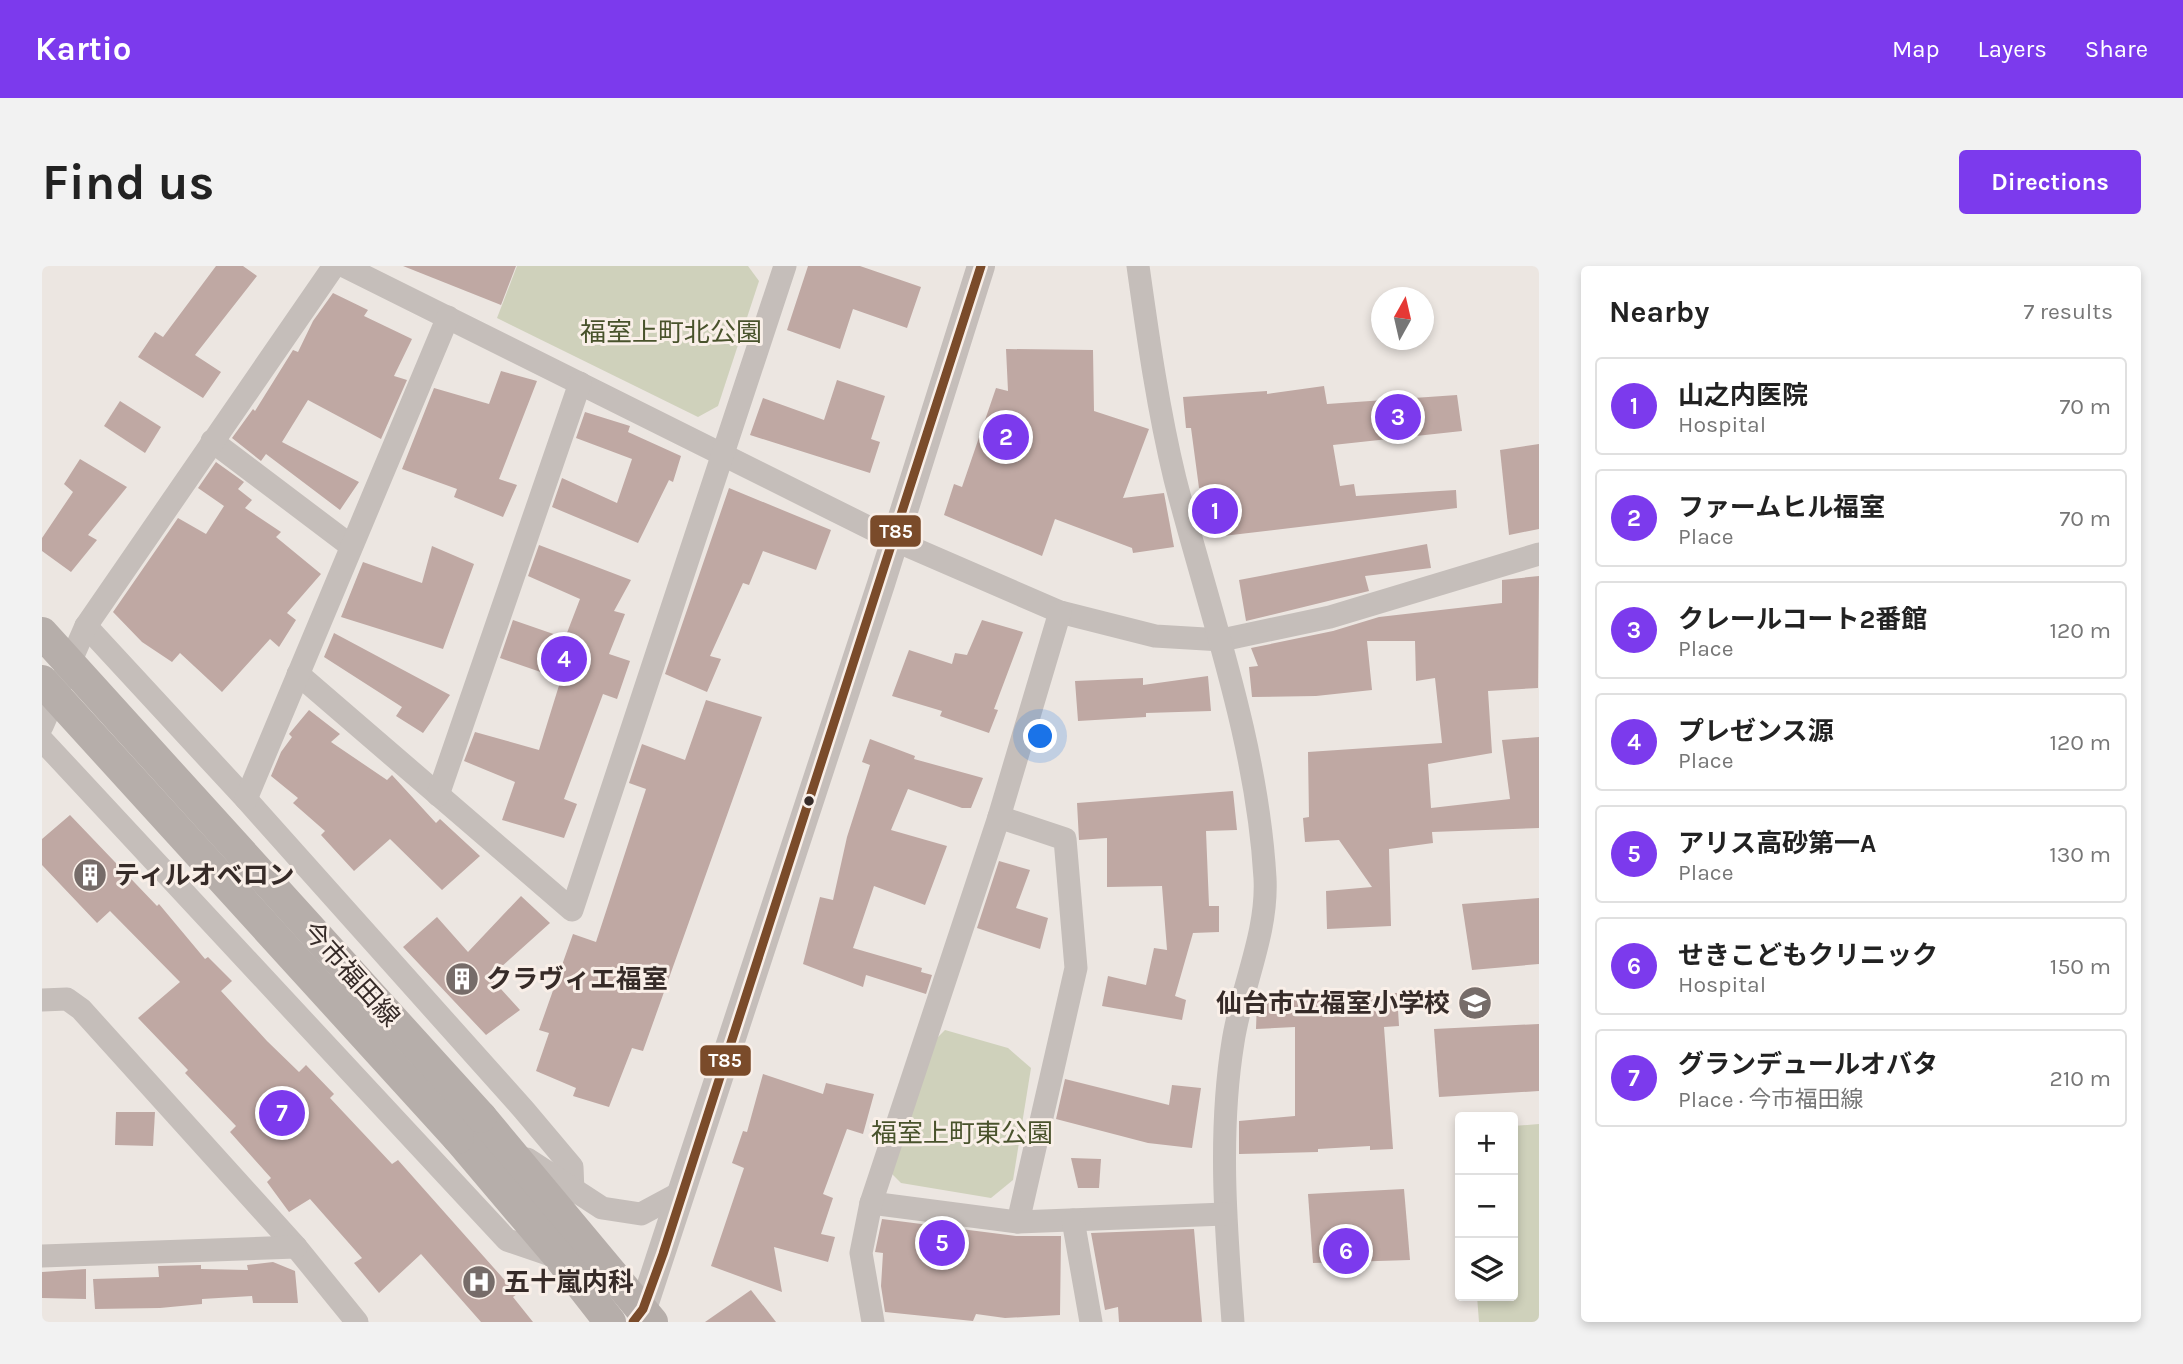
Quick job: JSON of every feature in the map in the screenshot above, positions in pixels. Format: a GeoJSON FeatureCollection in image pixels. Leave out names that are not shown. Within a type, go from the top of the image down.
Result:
{"type":"FeatureCollection","features":[{"type":"Feature","properties":{"kind":"main road","name":"今市福田線"},"geometry":{"type":"LineString","coordinates":[[42,633],[508,1145],[643,1318]]}},
{"type":"Feature","properties":{"kind":"main road","name":"今市福田線"},"geometry":{"type":"LineString","coordinates":[[42,681],[458,1138],[560,1258],[610,1322]]}},
{"type":"Feature","properties":{"kind":"street"},"geometry":{"type":"LineString","coordinates":[[42,726],[86,625],[334,266]]}},
{"type":"Feature","properties":{"kind":"street"},"geometry":{"type":"LineString","coordinates":[[344,266],[894,540],[1060,612],[1155,636],[1222,640],[1330,617],[1539,554]]}},
{"type":"Feature","properties":{"kind":"street"},"geometry":{"type":"LineString","coordinates":[[298,674],[572,910],[785,266]]}},
{"type":"Feature","properties":{"kind":"street"},"geometry":{"type":"LineString","coordinates":[[643,1318],[981,266]]}},
{"type":"Feature","properties":{"kind":"street"},"geometry":{"type":"LineString","coordinates":[[1138,266],[1154,382],[1175,479],[1222,640],[1257,794],[1265,881],[1261,926],[1233,1042],[1224,1157],[1225,1214],[1233,1322]]}},
{"type":"Feature","properties":{"kind":"street"},"geometry":{"type":"LineString","coordinates":[[246,799],[447,317]]}},
{"type":"Feature","properties":{"kind":"street"},"geometry":{"type":"LineString","coordinates":[[438,795],[580,383]]}},
{"type":"Feature","properties":{"kind":"street"},"geometry":{"type":"LineString","coordinates":[[212,441],[351,547]]}},
{"type":"Feature","properties":{"kind":"street"},"geometry":{"type":"LineString","coordinates":[[873,1322],[861,1252],[871,1203],[999,817],[1060,612]]}},
{"type":"Feature","properties":{"kind":"street"},"geometry":{"type":"LineString","coordinates":[[86,625],[246,799],[572,1167],[573,1192]]}},
{"type":"Feature","properties":{"kind":"street"},"geometry":{"type":"LineString","coordinates":[[42,740],[507,1240],[560,1258]]}},
{"type":"Feature","properties":{"kind":"street"},"geometry":{"type":"LineString","coordinates":[[999,817],[1065,839],[1076,968],[1018,1222]]}},
{"type":"Feature","properties":{"kind":"street"},"geometry":{"type":"LineString","coordinates":[[42,1000],[67,999],[81,1009],[296,1247],[357,1322]]}},
{"type":"Feature","properties":{"kind":"street"},"geometry":{"type":"LineString","coordinates":[[508,1145],[573,1192],[602,1208],[642,1214],[682,1192]]}},
{"type":"Feature","properties":{"kind":"street"},"geometry":{"type":"LineString","coordinates":[[871,1203],[1018,1222],[1225,1214]]}},
{"type":"Feature","properties":{"kind":"street"},"geometry":{"type":"LineString","coordinates":[[1073,1220],[1091,1322]]}},
{"type":"Feature","properties":{"kind":"street"},"geometry":{"type":"LineString","coordinates":[[42,1255],[296,1247]]}},
{"type":"Feature","properties":{"kind":"green space","name":"福室上町北公園"},"geometry":{"type":"Polygon","coordinates":[[[517,266],[748,266],[759,281],[718,406],[698,417],[497,318],[517,266]]]}},
{"type":"Feature","properties":{"kind":"green space","name":"福室上町東公園"},"geometry":{"type":"Polygon","coordinates":[[[945,1030],[1008,1048],[1031,1068],[1013,1180],[991,1198],[901,1183],[889,1171],[930,1045],[945,1030]]]}},
{"type":"Feature","properties":{"kind":"green space"},"geometry":{"type":"Polygon","coordinates":[[[1539,1124],[1539,1322],[1479,1322],[1477,1301],[1518,1301],[1518,1126],[1539,1124]]]}},
{"type":"Feature","properties":{"kind":"building"},"geometry":{"type":"Polygon","coordinates":[[[216,266],[243,266],[257,276],[195,355],[221,372],[203,398],[138,357],[155,332],[163,337],[216,266]]]}},
{"type":"Feature","properties":{"kind":"building"},"geometry":{"type":"Polygon","coordinates":[[[403,266],[516,266],[501,305],[403,266]]]}},
{"type":"Feature","properties":{"kind":"building"},"geometry":{"type":"Polygon","coordinates":[[[808,266],[860,266],[921,287],[907,328],[853,309],[840,349],[787,330],[808,266]]]}},
{"type":"Feature","properties":{"kind":"building"},"geometry":{"type":"Polygon","coordinates":[[[333,293],[368,310],[364,316],[412,339],[394,376],[407,380],[381,439],[308,400],[282,442],[359,482],[340,510],[266,454],[261,461],[232,438],[253,409],[255,411],[293,350],[298,352],[313,321],[333,293]]]}},
{"type":"Feature","properties":{"kind":"building"},"geometry":{"type":"Polygon","coordinates":[[[1006,349],[1093,350],[1094,411],[1149,429],[1123,498],[1164,493],[1174,547],[1133,553],[1132,548],[1055,519],[1042,556],[944,515],[954,484],[962,487],[996,388],[1008,391],[1006,349]]]}},
{"type":"Feature","properties":{"kind":"building"},"geometry":{"type":"Polygon","coordinates":[[[501,371],[537,381],[499,479],[517,485],[503,517],[454,497],[457,489],[402,469],[434,388],[489,404],[501,371]]]}},
{"type":"Feature","properties":{"kind":"building"},"geometry":{"type":"Polygon","coordinates":[[[837,380],[885,396],[871,439],[880,442],[870,473],[750,435],[763,398],[824,420],[837,380]]]}},
{"type":"Feature","properties":{"kind":"building"},"geometry":{"type":"Polygon","coordinates":[[[1324,386],[1327,404],[1457,395],[1462,431],[1333,445],[1340,486],[1354,484],[1356,496],[1456,490],[1457,508],[1223,536],[1218,486],[1199,488],[1191,428],[1186,428],[1183,397],[1267,391],[1267,394],[1324,386]]]}},
{"type":"Feature","properties":{"kind":"building"},"geometry":{"type":"Polygon","coordinates":[[[120,401],[161,427],[145,453],[104,426],[120,401]]]}},
{"type":"Feature","properties":{"kind":"building"},"geometry":{"type":"Polygon","coordinates":[[[585,412],[630,426],[628,432],[681,456],[673,482],[669,480],[638,543],[552,507],[562,478],[617,503],[632,459],[576,438],[585,412]]]}},
{"type":"Feature","properties":{"kind":"building"},"geometry":{"type":"Polygon","coordinates":[[[1539,444],[1539,529],[1509,535],[1500,450],[1539,444]]]}},
{"type":"Feature","properties":{"kind":"building"},"geometry":{"type":"Polygon","coordinates":[[[80,459],[127,487],[88,535],[97,540],[71,572],[42,551],[42,538],[73,492],[64,484],[80,459]]]}},
{"type":"Feature","properties":{"kind":"building"},"geometry":{"type":"Polygon","coordinates":[[[216,462],[244,482],[238,489],[252,500],[245,508],[281,532],[276,537],[321,574],[287,613],[296,620],[279,647],[270,639],[222,692],[180,653],[172,662],[142,642],[113,612],[178,518],[206,534],[224,506],[198,488],[216,462]]]}},
{"type":"Feature","properties":{"kind":"building"},"geometry":{"type":"Polygon","coordinates":[[[729,488],[831,530],[816,570],[763,551],[749,585],[743,583],[710,656],[721,659],[707,692],[665,674],[729,488]]]}},
{"type":"Feature","properties":{"kind":"building"},"geometry":{"type":"Polygon","coordinates":[[[1427,544],[1431,568],[1365,576],[1369,591],[1246,621],[1239,580],[1427,544]]]}},
{"type":"Feature","properties":{"kind":"building"},"geometry":{"type":"Polygon","coordinates":[[[539,545],[631,580],[614,611],[625,614],[609,654],[630,661],[617,699],[603,694],[564,799],[577,804],[564,838],[502,820],[515,782],[464,761],[475,732],[539,750],[561,679],[500,658],[513,620],[565,638],[580,599],[528,576],[539,545]]]}},
{"type":"Feature","properties":{"kind":"building"},"geometry":{"type":"Polygon","coordinates":[[[432,546],[474,564],[443,649],[341,617],[363,562],[422,583],[432,546]]]}},
{"type":"Feature","properties":{"kind":"building"},"geometry":{"type":"Polygon","coordinates":[[[1539,576],[1538,688],[1488,691],[1492,753],[1428,764],[1431,808],[1510,799],[1502,740],[1539,737],[1539,828],[1432,832],[1433,843],[1389,849],[1391,926],[1327,929],[1326,891],[1372,887],[1339,840],[1305,842],[1303,818],[1309,817],[1308,752],[1442,743],[1435,678],[1416,681],[1415,641],[1367,641],[1372,690],[1316,696],[1252,697],[1249,667],[1258,666],[1251,648],[1333,631],[1379,617],[1502,603],[1502,580],[1539,576]]]}},
{"type":"Feature","properties":{"kind":"building"},"geometry":{"type":"Polygon","coordinates":[[[982,620],[1023,632],[994,709],[998,710],[989,733],[940,716],[942,711],[892,696],[909,650],[952,664],[955,653],[967,655],[982,620]]]}},
{"type":"Feature","properties":{"kind":"building"},"geometry":{"type":"Polygon","coordinates":[[[334,633],[450,695],[423,733],[396,716],[402,707],[324,657],[334,633]]]}},
{"type":"Feature","properties":{"kind":"building"},"geometry":{"type":"Polygon","coordinates":[[[1208,676],[1211,711],[1146,713],[1146,717],[1078,721],[1075,681],[1143,678],[1143,685],[1208,676]]]}},
{"type":"Feature","properties":{"kind":"building"},"geometry":{"type":"Polygon","coordinates":[[[706,700],[762,717],[643,1051],[632,1048],[609,1107],[573,1096],[576,1088],[536,1071],[549,1033],[539,1030],[573,934],[596,942],[646,789],[629,783],[642,744],[685,760],[706,700]]]}},
{"type":"Feature","properties":{"kind":"building"},"geometry":{"type":"Polygon","coordinates":[[[309,710],[340,734],[331,742],[387,780],[392,775],[436,823],[440,819],[480,856],[442,890],[390,839],[354,871],[321,835],[325,831],[293,803],[298,798],[271,776],[281,752],[292,737],[289,734],[309,710]]]}},
{"type":"Feature","properties":{"kind":"building"},"geometry":{"type":"Polygon","coordinates":[[[870,739],[915,756],[914,759],[983,778],[971,808],[962,808],[908,789],[891,830],[947,846],[925,905],[874,886],[853,948],[922,968],[921,972],[932,975],[926,994],[866,975],[863,987],[803,964],[820,897],[833,900],[847,837],[870,765],[862,762],[870,739]]]}},
{"type":"Feature","properties":{"kind":"building"},"geometry":{"type":"Polygon","coordinates":[[[1233,791],[1237,830],[1206,831],[1209,906],[1219,906],[1219,932],[1193,933],[1175,996],[1186,1000],[1182,1020],[1102,1006],[1108,976],[1146,985],[1154,948],[1167,950],[1162,886],[1107,887],[1107,838],[1079,840],[1077,803],[1233,791]]]}},
{"type":"Feature","properties":{"kind":"building"},"geometry":{"type":"Polygon","coordinates":[[[70,815],[157,906],[159,904],[205,959],[208,957],[232,981],[221,991],[267,1041],[299,1072],[306,1065],[334,1094],[330,1098],[392,1164],[398,1160],[517,1294],[513,1297],[533,1322],[481,1322],[421,1254],[379,1293],[354,1263],[362,1258],[310,1199],[289,1212],[267,1182],[271,1178],[230,1132],[236,1126],[185,1073],[188,1070],[138,1018],[180,982],[110,911],[97,923],[42,865],[42,839],[70,815]]]}},
{"type":"Feature","properties":{"kind":"building"},"geometry":{"type":"Polygon","coordinates":[[[999,861],[1030,870],[1016,908],[1048,918],[1040,949],[977,928],[999,861]]]}},
{"type":"Feature","properties":{"kind":"building","name":"クラヴィエ福室"},"geometry":{"type":"Polygon","coordinates":[[[521,896],[550,923],[490,977],[520,1010],[486,1035],[403,947],[437,917],[468,952],[521,896]]]}},
{"type":"Feature","properties":{"kind":"building"},"geometry":{"type":"Polygon","coordinates":[[[1539,898],[1539,964],[1472,970],[1462,904],[1539,898]]]}},
{"type":"Feature","properties":{"kind":"building"},"geometry":{"type":"Polygon","coordinates":[[[1397,993],[1399,1026],[1384,1027],[1393,1149],[1370,1150],[1370,1146],[1318,1149],[1318,1152],[1239,1154],[1239,1121],[1295,1116],[1295,1027],[1256,1029],[1257,1000],[1397,993]]]}},
{"type":"Feature","properties":{"kind":"building"},"geometry":{"type":"Polygon","coordinates":[[[1539,1024],[1539,1091],[1439,1097],[1434,1029],[1539,1024]]]}},
{"type":"Feature","properties":{"kind":"building"},"geometry":{"type":"Polygon","coordinates":[[[763,1074],[823,1094],[826,1083],[874,1094],[863,1134],[847,1129],[823,1194],[833,1198],[821,1234],[835,1237],[828,1262],[774,1247],[782,1292],[711,1266],[744,1168],[732,1163],[743,1131],[747,1132],[763,1074]]]}},
{"type":"Feature","properties":{"kind":"building"},"geometry":{"type":"Polygon","coordinates":[[[1065,1079],[1169,1105],[1172,1085],[1201,1088],[1192,1148],[1148,1143],[1056,1119],[1065,1079]]]}},
{"type":"Feature","properties":{"kind":"building"},"geometry":{"type":"Polygon","coordinates":[[[116,1112],[155,1112],[153,1146],[115,1145],[116,1112]]]}},
{"type":"Feature","properties":{"kind":"building"},"geometry":{"type":"Polygon","coordinates":[[[1071,1158],[1101,1159],[1099,1188],[1078,1188],[1071,1158]]]}},
{"type":"Feature","properties":{"kind":"building"},"geometry":{"type":"Polygon","coordinates":[[[1404,1189],[1410,1260],[1313,1263],[1308,1194],[1404,1189]]]}},
{"type":"Feature","properties":{"kind":"building"},"geometry":{"type":"Polygon","coordinates":[[[882,1219],[1016,1236],[1061,1236],[1060,1315],[1005,1318],[976,1314],[973,1321],[885,1312],[881,1286],[883,1253],[875,1252],[882,1219]]]}},
{"type":"Feature","properties":{"kind":"building"},"geometry":{"type":"Polygon","coordinates":[[[1194,1229],[1202,1322],[1119,1322],[1118,1307],[1105,1310],[1091,1233],[1194,1229]]]}},
{"type":"Feature","properties":{"kind":"building"},"geometry":{"type":"Polygon","coordinates":[[[273,1262],[295,1271],[298,1303],[253,1303],[252,1296],[202,1299],[202,1304],[160,1308],[95,1309],[93,1279],[159,1277],[158,1266],[201,1265],[201,1269],[248,1270],[247,1265],[273,1262]]]}},
{"type":"Feature","properties":{"kind":"building"},"geometry":{"type":"Polygon","coordinates":[[[86,1269],[86,1299],[42,1298],[42,1272],[86,1269]]]}},
{"type":"Feature","properties":{"kind":"building"},"geometry":{"type":"Polygon","coordinates":[[[751,1290],[776,1322],[705,1322],[751,1290]]]}},
{"type":"Feature","properties":{"kind":"transit line","name":"T85"},"geometry":{"type":"LineString","coordinates":[[633,1322],[643,1309],[663,1254],[981,266]]}},
{"type":"Feature","properties":{"kind":"place","name":"クレールコート2番館"},"geometry":{"type":"Point","coordinates":[1398,417]}},
{"type":"Feature","properties":{"kind":"place","name":"ファームヒル福室"},"geometry":{"type":"Point","coordinates":[1006,437]}},
{"type":"Feature","properties":{"kind":"place","name":"山之内医院"},"geometry":{"type":"Point","coordinates":[1215,511]}},
{"type":"Feature","properties":{"kind":"place","name":"プレゼンス源"},"geometry":{"type":"Point","coordinates":[564,659]}},
{"type":"Feature","properties":{"kind":"place","name":"ティルオベロン"},"geometry":{"type":"Point","coordinates":[90,875]}},
{"type":"Feature","properties":{"kind":"place","name":"クラヴィエ福室"},"geometry":{"type":"Point","coordinates":[462,979]}},
{"type":"Feature","properties":{"kind":"place","name":"仙台市立福室小学校"},"geometry":{"type":"Point","coordinates":[1475,1003]}},
{"type":"Feature","properties":{"kind":"place","name":"グランデュールオバタ"},"geometry":{"type":"Point","coordinates":[282,1113]}},
{"type":"Feature","properties":{"kind":"place","name":"アリス高砂第一A"},"geometry":{"type":"Point","coordinates":[942,1243]}},
{"type":"Feature","properties":{"kind":"place","name":"せきこどもクリニック"},"geometry":{"type":"Point","coordinates":[1346,1251]}},
{"type":"Feature","properties":{"kind":"place","name":"五十嵐内科"},"geometry":{"type":"Point","coordinates":[479,1282]}}]}
